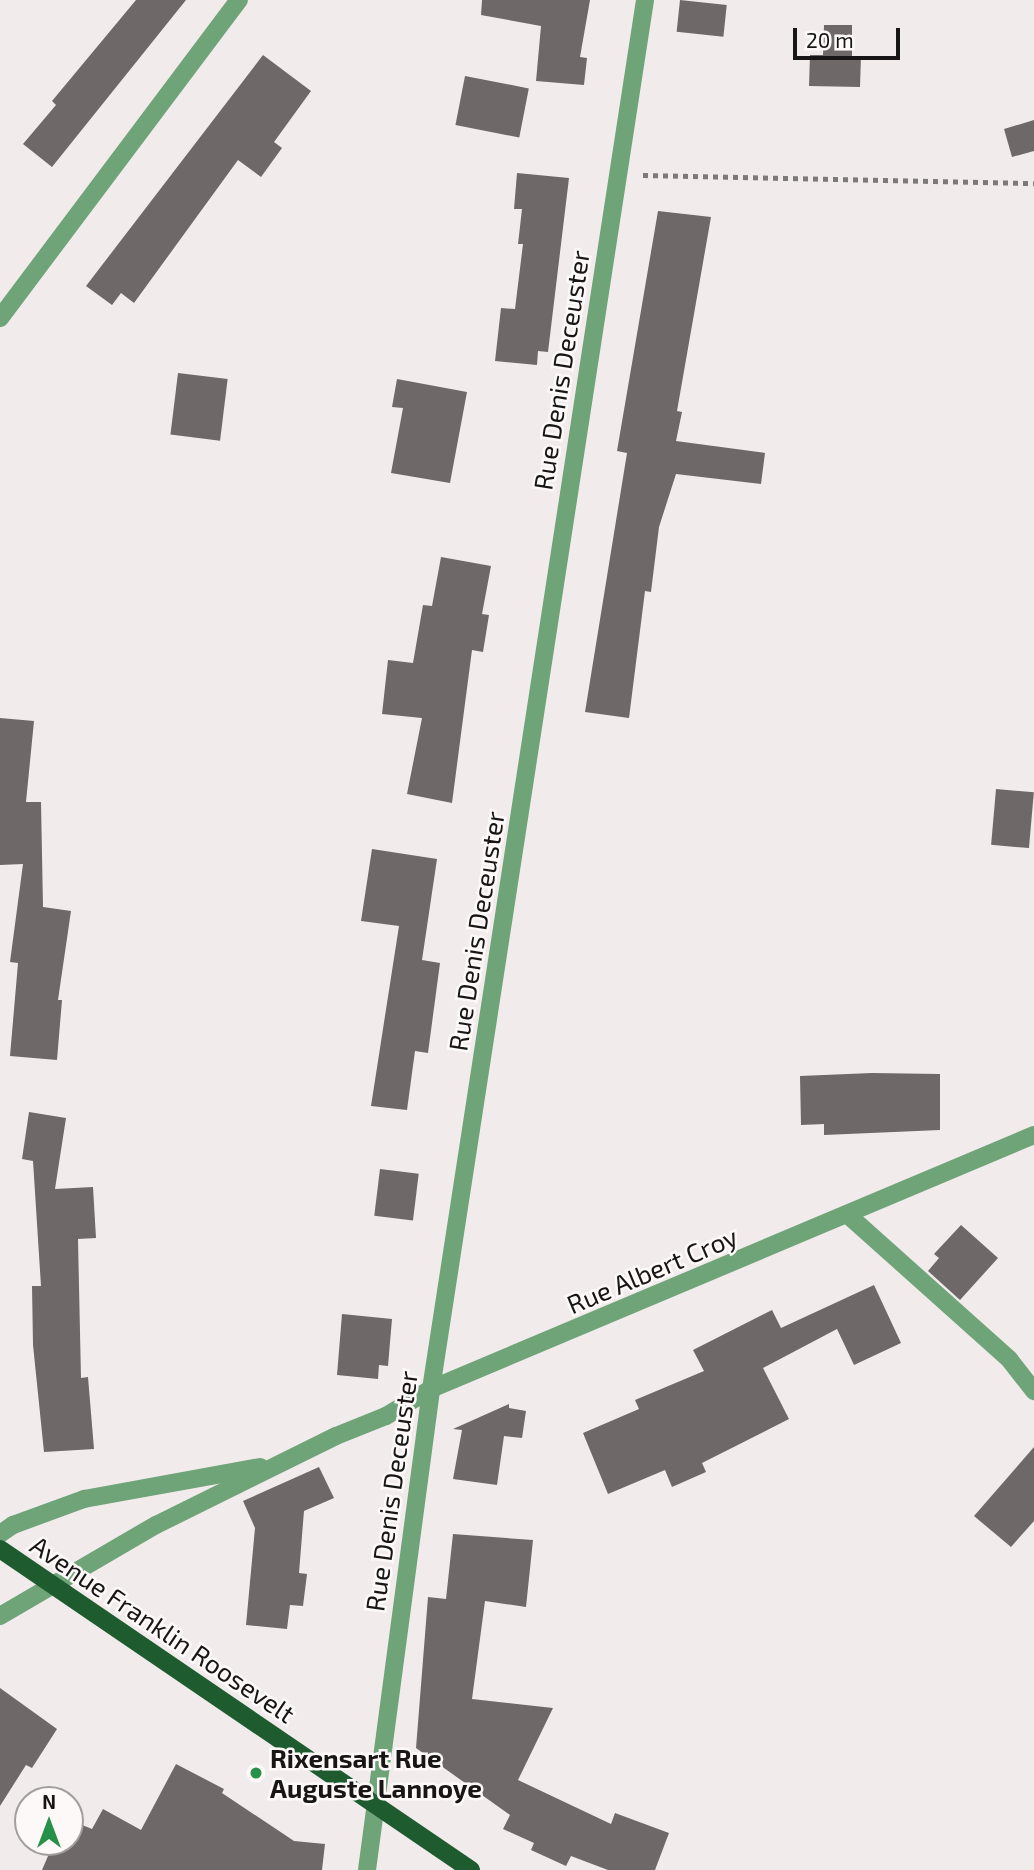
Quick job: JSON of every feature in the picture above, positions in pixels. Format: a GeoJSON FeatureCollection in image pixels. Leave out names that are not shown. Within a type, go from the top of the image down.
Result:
{"type":"FeatureCollection","features":[{"type":"Feature","properties":{"kind":"main road","name":"Avenue Franklin Roosevelt"},"geometry":{"type":"LineString","coordinates":[[0,1549],[471,1870]]}},
{"type":"Feature","properties":{"kind":"street"},"geometry":{"type":"LineString","coordinates":[[0,318],[239,0]]}},
{"type":"Feature","properties":{"kind":"street","name":"Rue Denis Deceuster"},"geometry":{"type":"LineString","coordinates":[[367,1870],[431,1389],[645,0]]}},
{"type":"Feature","properties":{"kind":"street","name":"Rue Albert Croy"},"geometry":{"type":"LineString","coordinates":[[0,1616],[156,1525],[386,1416],[431,1389],[1034,1135]]}},
{"type":"Feature","properties":{"kind":"street"},"geometry":{"type":"LineString","coordinates":[[848,1215],[1009,1359],[1034,1391]]}},
{"type":"Feature","properties":{"kind":"street","name":"Rue Albert Croy"},"geometry":{"type":"LineString","coordinates":[[0,1534],[22,1521],[84,1499],[218,1477],[294,1458]]}},
{"type":"Feature","properties":{"kind":"path"},"geometry":{"type":"LineString","coordinates":[[618,174],[1034,183]]}},
{"type":"Feature","properties":{"kind":"building"},"geometry":{"type":"Polygon","coordinates":[[[136,0],[186,0],[52,167],[23,144],[56,105],[52,101],[136,0]]]}},
{"type":"Feature","properties":{"kind":"building"},"geometry":{"type":"Polygon","coordinates":[[[482,0],[590,0],[580,57],[587,58],[584,85],[536,81],[541,26],[481,15],[482,0]]]}},
{"type":"Feature","properties":{"kind":"building"},"geometry":{"type":"Polygon","coordinates":[[[680,0],[727,5],[723,37],[677,32],[680,0]]]}},
{"type":"Feature","properties":{"kind":"building"},"geometry":{"type":"Polygon","coordinates":[[[824,25],[852,25],[852,56],[861,56],[860,87],[809,86],[810,55],[823,55],[824,25]]]}},
{"type":"Feature","properties":{"kind":"building"},"geometry":{"type":"Polygon","coordinates":[[[263,55],[311,91],[274,142],[282,148],[261,177],[238,160],[134,303],[121,293],[112,305],[86,286],[263,55]]]}},
{"type":"Feature","properties":{"kind":"building"},"geometry":{"type":"Polygon","coordinates":[[[465,76],[529,88],[519,137],[455,125],[465,76]]]}},
{"type":"Feature","properties":{"kind":"building"},"geometry":{"type":"Polygon","coordinates":[[[1034,120],[1034,151],[1012,157],[1004,129],[1034,120]]]}},
{"type":"Feature","properties":{"kind":"building"},"geometry":{"type":"Polygon","coordinates":[[[517,173],[569,178],[548,352],[538,351],[537,365],[495,361],[501,308],[515,309],[523,244],[518,244],[522,209],[514,209],[517,173]]]}},
{"type":"Feature","properties":{"kind":"building"},"geometry":{"type":"Polygon","coordinates":[[[658,211],[711,217],[677,411],[682,412],[676,441],[765,453],[761,484],[676,474],[659,527],[651,592],[645,591],[629,718],[585,712],[627,453],[617,451],[658,211]]]}},
{"type":"Feature","properties":{"kind":"building"},"geometry":{"type":"Polygon","coordinates":[[[178,373],[228,379],[220,441],[170,435],[178,373]]]}},
{"type":"Feature","properties":{"kind":"building"},"geometry":{"type":"Polygon","coordinates":[[[397,379],[467,392],[450,483],[391,473],[403,408],[392,407],[397,379]]]}},
{"type":"Feature","properties":{"kind":"building"},"geometry":{"type":"Polygon","coordinates":[[[441,557],[491,566],[482,614],[489,615],[483,652],[472,650],[452,803],[407,794],[422,718],[382,714],[388,660],[413,663],[423,605],[432,606],[441,557]]]}},
{"type":"Feature","properties":{"kind":"building"},"geometry":{"type":"Polygon","coordinates":[[[0,718],[34,721],[26,802],[41,802],[43,907],[71,911],[58,1000],[62,1000],[57,1060],[10,1056],[18,963],[10,962],[23,864],[0,865],[0,718]]]}},
{"type":"Feature","properties":{"kind":"building"},"geometry":{"type":"Polygon","coordinates":[[[996,789],[1034,792],[1029,848],[991,845],[996,789]]]}},
{"type":"Feature","properties":{"kind":"building"},"geometry":{"type":"Polygon","coordinates":[[[372,849],[437,859],[422,960],[440,963],[428,1053],[415,1051],[407,1110],[371,1106],[399,926],[361,921],[372,849]]]}},
{"type":"Feature","properties":{"kind":"building"},"geometry":{"type":"Polygon","coordinates":[[[940,1074],[940,1130],[824,1135],[824,1124],[801,1125],[800,1076],[940,1074]]]}},
{"type":"Feature","properties":{"kind":"building"},"geometry":{"type":"Polygon","coordinates":[[[29,1112],[66,1118],[55,1189],[93,1187],[96,1238],[78,1239],[81,1378],[88,1377],[94,1449],[44,1452],[33,1345],[32,1286],[41,1286],[33,1161],[22,1159],[29,1112]]]}},
{"type":"Feature","properties":{"kind":"building"},"geometry":{"type":"Polygon","coordinates":[[[380,1169],[419,1174],[413,1220],[374,1216],[380,1169]]]}},
{"type":"Feature","properties":{"kind":"building"},"geometry":{"type":"Polygon","coordinates":[[[961,1225],[998,1258],[960,1300],[928,1271],[939,1258],[934,1254],[961,1225]]]}},
{"type":"Feature","properties":{"kind":"building"},"geometry":{"type":"Polygon","coordinates":[[[874,1285],[901,1343],[854,1365],[837,1329],[763,1368],[789,1419],[702,1463],[706,1472],[672,1487],[665,1470],[608,1494],[583,1433],[639,1409],[635,1400],[704,1371],[693,1350],[772,1310],[781,1328],[874,1285]]]}},
{"type":"Feature","properties":{"kind":"building"},"geometry":{"type":"Polygon","coordinates":[[[342,1314],[392,1319],[388,1366],[379,1365],[378,1379],[337,1375],[342,1314]]]}},
{"type":"Feature","properties":{"kind":"building"},"geometry":{"type":"Polygon","coordinates":[[[509,1404],[509,1408],[526,1411],[522,1438],[504,1436],[497,1485],[453,1479],[462,1430],[453,1429],[509,1404]]]}},
{"type":"Feature","properties":{"kind":"building"},"geometry":{"type":"Polygon","coordinates":[[[1034,1447],[1034,1521],[1011,1547],[974,1516],[1034,1447]]]}},
{"type":"Feature","properties":{"kind":"building"},"geometry":{"type":"Polygon","coordinates":[[[319,1467],[334,1498],[304,1511],[299,1573],[307,1574],[303,1606],[290,1605],[287,1629],[246,1625],[255,1528],[243,1501],[319,1467]]]}},
{"type":"Feature","properties":{"kind":"building"},"geometry":{"type":"Polygon","coordinates":[[[453,1534],[533,1540],[526,1607],[485,1601],[472,1699],[553,1708],[518,1780],[611,1824],[615,1813],[669,1833],[655,1870],[608,1870],[571,1856],[566,1866],[531,1850],[534,1843],[503,1829],[510,1815],[416,1748],[428,1597],[446,1599],[453,1534]]]}},
{"type":"Feature","properties":{"kind":"building"},"geometry":{"type":"Polygon","coordinates":[[[0,1688],[57,1729],[32,1768],[26,1765],[0,1806],[0,1688]]]}},
{"type":"Feature","properties":{"kind":"building"},"geometry":{"type":"Polygon","coordinates":[[[176,1764],[224,1789],[222,1793],[294,1841],[325,1844],[322,1870],[42,1870],[48,1856],[84,1856],[84,1826],[92,1829],[103,1809],[141,1830],[176,1764]]]}},
{"type":"Feature","properties":{"kind":"place","name":"Rixensart Rue Auguste Lannoye"},"geometry":{"type":"Point","coordinates":[256,1773]}}]}
